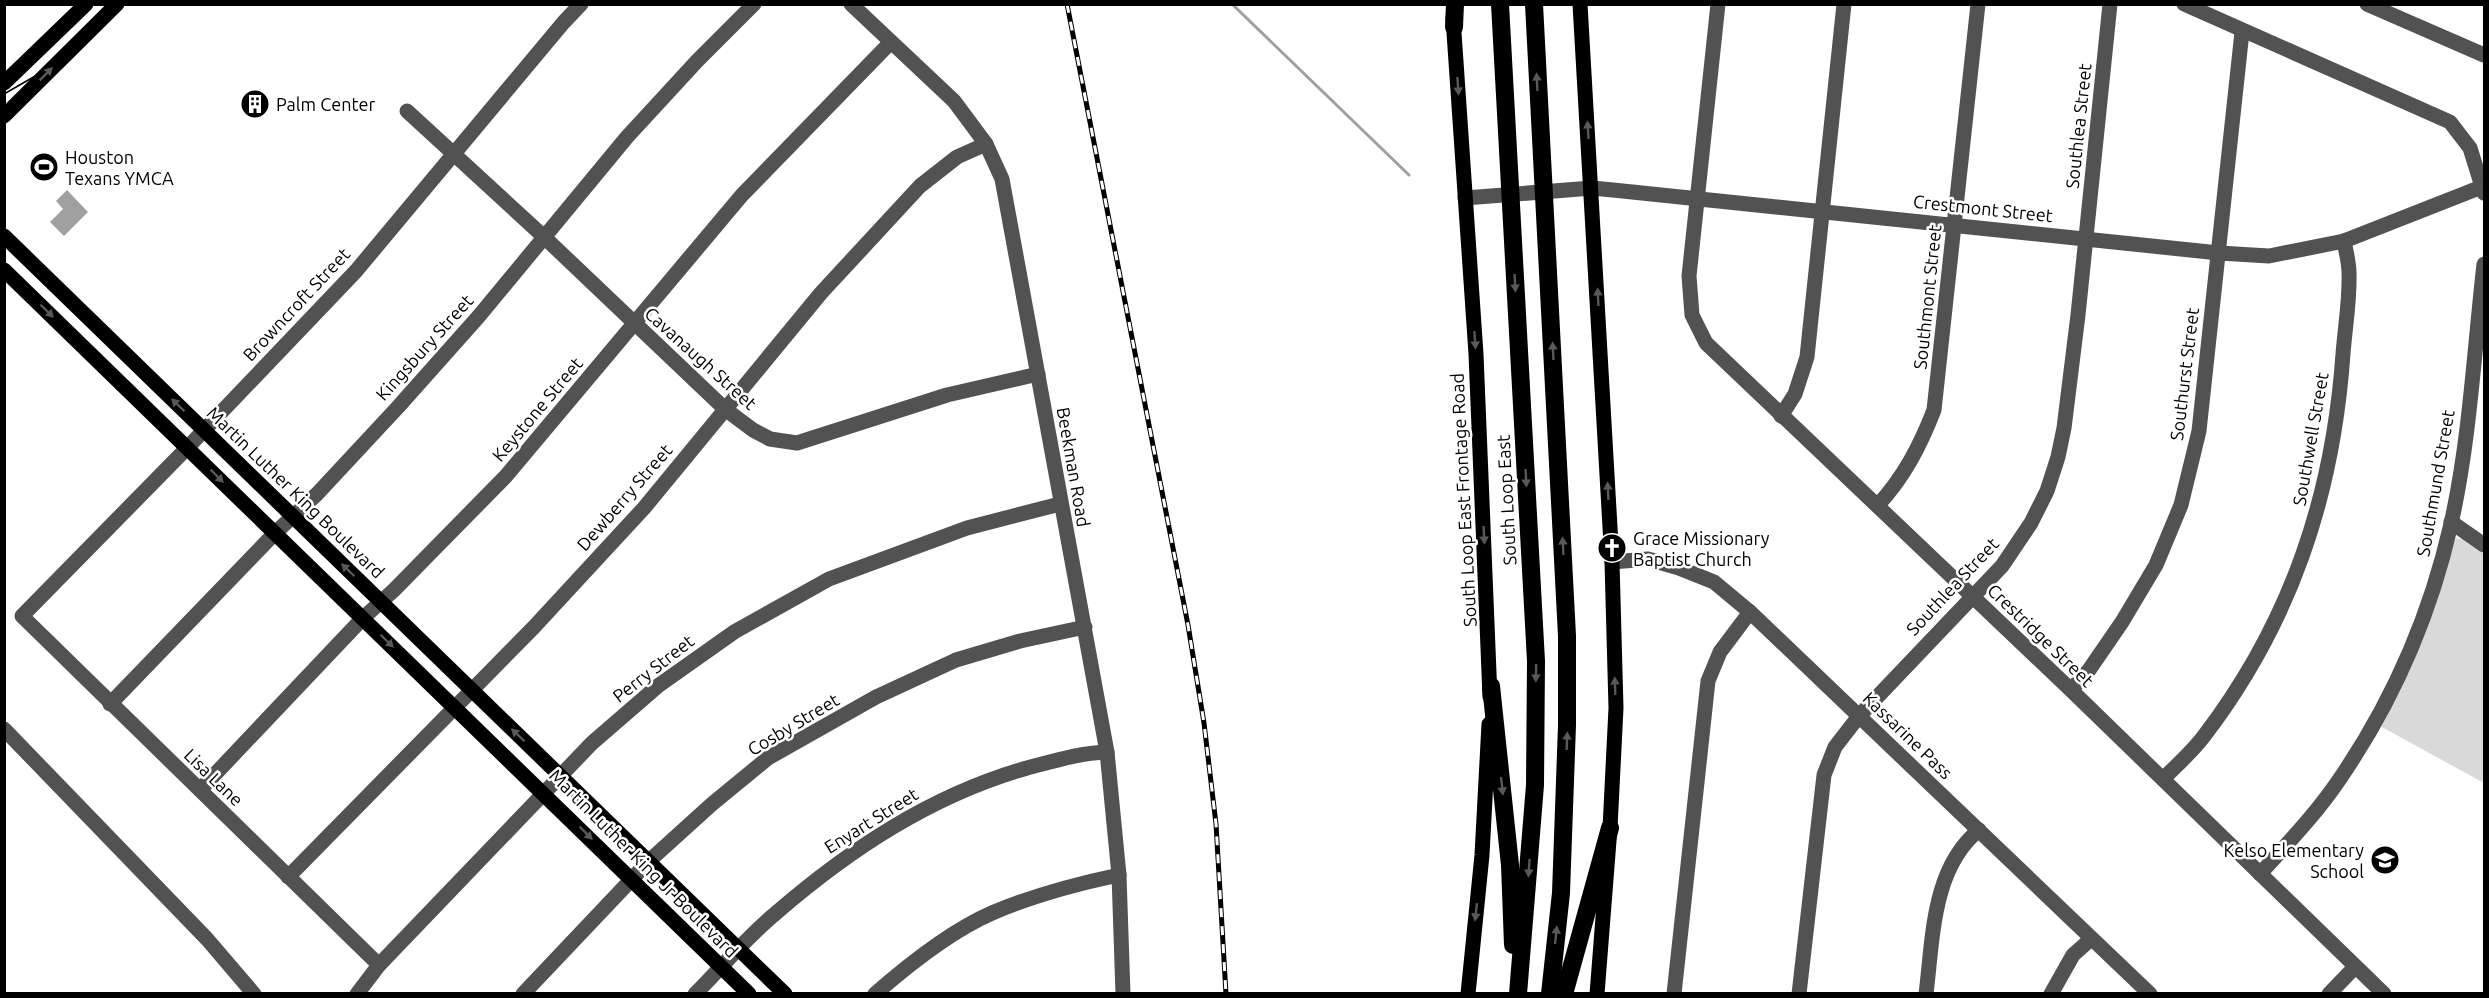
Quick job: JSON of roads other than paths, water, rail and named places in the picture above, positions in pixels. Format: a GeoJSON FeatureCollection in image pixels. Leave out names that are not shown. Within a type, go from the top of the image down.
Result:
{"type":"FeatureCollection","features":[{"type":"Feature","properties":{"kind":"highway"},"geometry":{"type":"LineString","coordinates":[[1454,4],[1454,27]]}},
{"type":"Feature","properties":{"kind":"highway","name":"South Loop East"},"geometry":{"type":"LineString","coordinates":[[1500,4],[1536,661],[1535,785],[1516,993]]}},
{"type":"Feature","properties":{"kind":"highway"},"geometry":{"type":"LineString","coordinates":[[1534,4],[1567,636],[1567,725],[1561,893],[1550,993]]}},
{"type":"Feature","properties":{"kind":"highway"},"geometry":{"type":"LineString","coordinates":[[1491,686],[1510,865],[1516,993]]}},
{"type":"Feature","properties":{"kind":"highway"},"geometry":{"type":"LineString","coordinates":[[1564,993],[1610,828]]}},
{"type":"Feature","properties":{"kind":"main road"},"geometry":{"type":"LineString","coordinates":[[4,83],[86,4]]}},
{"type":"Feature","properties":{"kind":"main road"},"geometry":{"type":"LineString","coordinates":[[4,116],[117,4]]}},
{"type":"Feature","properties":{"kind":"main road"},"geometry":{"type":"LineString","coordinates":[[1580,4],[1592,188],[1616,708],[1610,828],[1597,993]]}},
{"type":"Feature","properties":{"kind":"main road","name":"South Loop East Frontage Road"},"geometry":{"type":"LineString","coordinates":[[1454,27],[1476,354],[1491,686],[1482,855],[1468,993]]}},
{"type":"Feature","properties":{"kind":"main road","name":"Martin Luther King Boulevard"},"geometry":{"type":"LineString","coordinates":[[4,236],[42,270],[561,775]]}},
{"type":"Feature","properties":{"kind":"main road"},"geometry":{"type":"LineString","coordinates":[[4,270],[454,707]]}},
{"type":"Feature","properties":{"kind":"main road"},"geometry":{"type":"LineString","coordinates":[[23,289],[42,270]]}},
{"type":"Feature","properties":{"kind":"main road"},"geometry":{"type":"LineString","coordinates":[[98,360],[114,342]]}},
{"type":"Feature","properties":{"kind":"main road","name":"Martin Luther King Jr Boulevard"},"geometry":{"type":"LineString","coordinates":[[454,707],[749,993]]}},
{"type":"Feature","properties":{"kind":"main road","name":"Martin Luther King Jr Boulevard"},"geometry":{"type":"LineString","coordinates":[[561,775],[738,950],[785,993]]}},
{"type":"Feature","properties":{"kind":"street","name":"Browncroft Street"},"geometry":{"type":"LineString","coordinates":[[22,616],[356,271],[581,4]]}},
{"type":"Feature","properties":{"kind":"street","name":"Kingsbury Street"},"geometry":{"type":"LineString","coordinates":[[110,704],[349,459],[472,324],[627,137],[697,61],[754,4]]}},
{"type":"Feature","properties":{"kind":"street","name":"Beekman Road"},"geometry":{"type":"LineString","coordinates":[[851,4],[954,101],[986,144],[1002,179],[1107,752],[1119,874],[1123,993]]}},
{"type":"Feature","properties":{"kind":"street","name":"Crestridge Street"},"geometry":{"type":"LineString","coordinates":[[1718,4],[1689,276],[1692,315],[1706,343],[1974,597],[2384,993]]}},
{"type":"Feature","properties":{"kind":"street"},"geometry":{"type":"LineString","coordinates":[[1781,416],[1795,394],[1807,357],[1844,4]]}},
{"type":"Feature","properties":{"kind":"street","name":"Southmont Street"},"geometry":{"type":"LineString","coordinates":[[1878,505],[1892,490],[1919,449],[1934,410],[1978,4]]}},
{"type":"Feature","properties":{"kind":"street","name":"Southlea Street"},"geometry":{"type":"LineString","coordinates":[[1799,993],[1824,775],[1835,747],[1859,716],[2002,566],[2031,523],[2047,491],[2058,457],[2078,315],[2110,4]]}},
{"type":"Feature","properties":{"kind":"street"},"geometry":{"type":"LineString","coordinates":[[2184,4],[2242,32],[2450,122],[2470,148],[2484,188]]}},
{"type":"Feature","properties":{"kind":"street"},"geometry":{"type":"LineString","coordinates":[[2367,4],[2484,55]]}},
{"type":"Feature","properties":{"kind":"street","name":"Southurst Street"},"geometry":{"type":"LineString","coordinates":[[2071,690],[2089,670],[2151,574],[2181,505],[2199,431],[2242,32]]}},
{"type":"Feature","properties":{"kind":"street","name":"Keystone Street"},"geometry":{"type":"LineString","coordinates":[[200,790],[363,618],[506,476],[742,195],[891,42]]}},
{"type":"Feature","properties":{"kind":"street","name":"Cavanaugh Street"},"geometry":{"type":"LineString","coordinates":[[407,111],[725,409],[753,430],[770,439],[797,443],[947,395],[1038,374]]}},
{"type":"Feature","properties":{"kind":"street","name":"Dewberry Street"},"geometry":{"type":"LineString","coordinates":[[288,877],[472,690],[644,508],[821,293],[920,186],[957,158],[986,144]]}},
{"type":"Feature","properties":{"kind":"street","name":"Crestmont Street"},"geometry":{"type":"LineString","coordinates":[[1465,198],[1592,188],[1698,197],[2219,253],[2270,256],[2344,241],[2484,188]]}},
{"type":"Feature","properties":{"kind":"street","name":"Southwell Street"},"geometry":{"type":"LineString","coordinates":[[2163,779],[2202,738],[2230,699],[2279,613],[2312,531],[2327,477],[2342,368],[2349,272],[2344,241]]}},
{"type":"Feature","properties":{"kind":"street","name":"Southmund Street"},"geometry":{"type":"LineString","coordinates":[[2260,874],[2293,838],[2339,781],[2400,674],[2423,619],[2451,522],[2467,433],[2484,264]]}},
{"type":"Feature","properties":{"kind":"street","name":"Perry Street"},"geometry":{"type":"LineString","coordinates":[[357,993],[379,965],[592,743],[669,678],[734,632],[829,579],[967,528],[1060,504]]}},
{"type":"Feature","properties":{"kind":"street"},"geometry":{"type":"LineString","coordinates":[[2451,522],[2484,545]]}},
{"type":"Feature","properties":{"kind":"street","name":"Kassarine Pass"},"geometry":{"type":"LineString","coordinates":[[1611,562],[1648,559],[1714,582],[1750,612],[2150,993]]}},
{"type":"Feature","properties":{"kind":"street"},"geometry":{"type":"LineString","coordinates":[[1674,993],[1708,681],[1720,652],[1750,612]]}},
{"type":"Feature","properties":{"kind":"street","name":"Lisa Lane"},"geometry":{"type":"LineString","coordinates":[[22,616],[379,965]]}},
{"type":"Feature","properties":{"kind":"street","name":"Cosby Street"},"geometry":{"type":"LineString","coordinates":[[523,993],[649,861],[712,804],[768,758],[876,697],[956,660],[1020,641],[1085,627]]}},
{"type":"Feature","properties":{"kind":"street"},"geometry":{"type":"LineString","coordinates":[[4,729],[207,939],[254,993]]}},
{"type":"Feature","properties":{"kind":"street","name":"Enyart Street"},"geometry":{"type":"LineString","coordinates":[[695,993],[774,914],[835,864],[907,817],[989,779],[1081,753],[1107,752]]}},
{"type":"Feature","properties":{"kind":"street"},"geometry":{"type":"LineString","coordinates":[[1926,993],[1938,902],[1951,863],[1969,838],[1979,830]]}},
{"type":"Feature","properties":{"kind":"street"},"geometry":{"type":"LineString","coordinates":[[875,993],[939,944],[991,914],[1081,883],[1119,874]]}},
{"type":"Feature","properties":{"kind":"street"},"geometry":{"type":"LineString","coordinates":[[2051,993],[2073,955],[2091,939]]}},
{"type":"Feature","properties":{"kind":"street"},"geometry":{"type":"LineString","coordinates":[[2329,993],[2355,967]]}},
{"type":"Feature","properties":{"kind":"waterway"},"geometry":{"type":"LineString","coordinates":[[1232,4],[1409,175]]}},
{"type":"Feature","properties":{"kind":"tram line"},"geometry":{"type":"LineString","coordinates":[[4,94],[37,75],[109,4]]}},
{"type":"Feature","properties":{"kind":"railway"},"geometry":{"type":"LineString","coordinates":[[1067,4],[1188,625],[1204,723],[1216,824],[1226,994]]}},
{"type":"Feature","properties":{"kind":"place","name":"Palm Center"},"geometry":{"type":"Point","coordinates":[255,104]}},
{"type":"Feature","properties":{"kind":"place","name":"Houston Texans YMCA"},"geometry":{"type":"Point","coordinates":[44,167]}},
{"type":"Feature","properties":{"kind":"place","name":"Grace Missionary Baptist Church"},"geometry":{"type":"Point","coordinates":[1612,548]}},
{"type":"Feature","properties":{"kind":"place","name":"Kelso Elementary School"},"geometry":{"type":"Point","coordinates":[2385,860]}}]}
